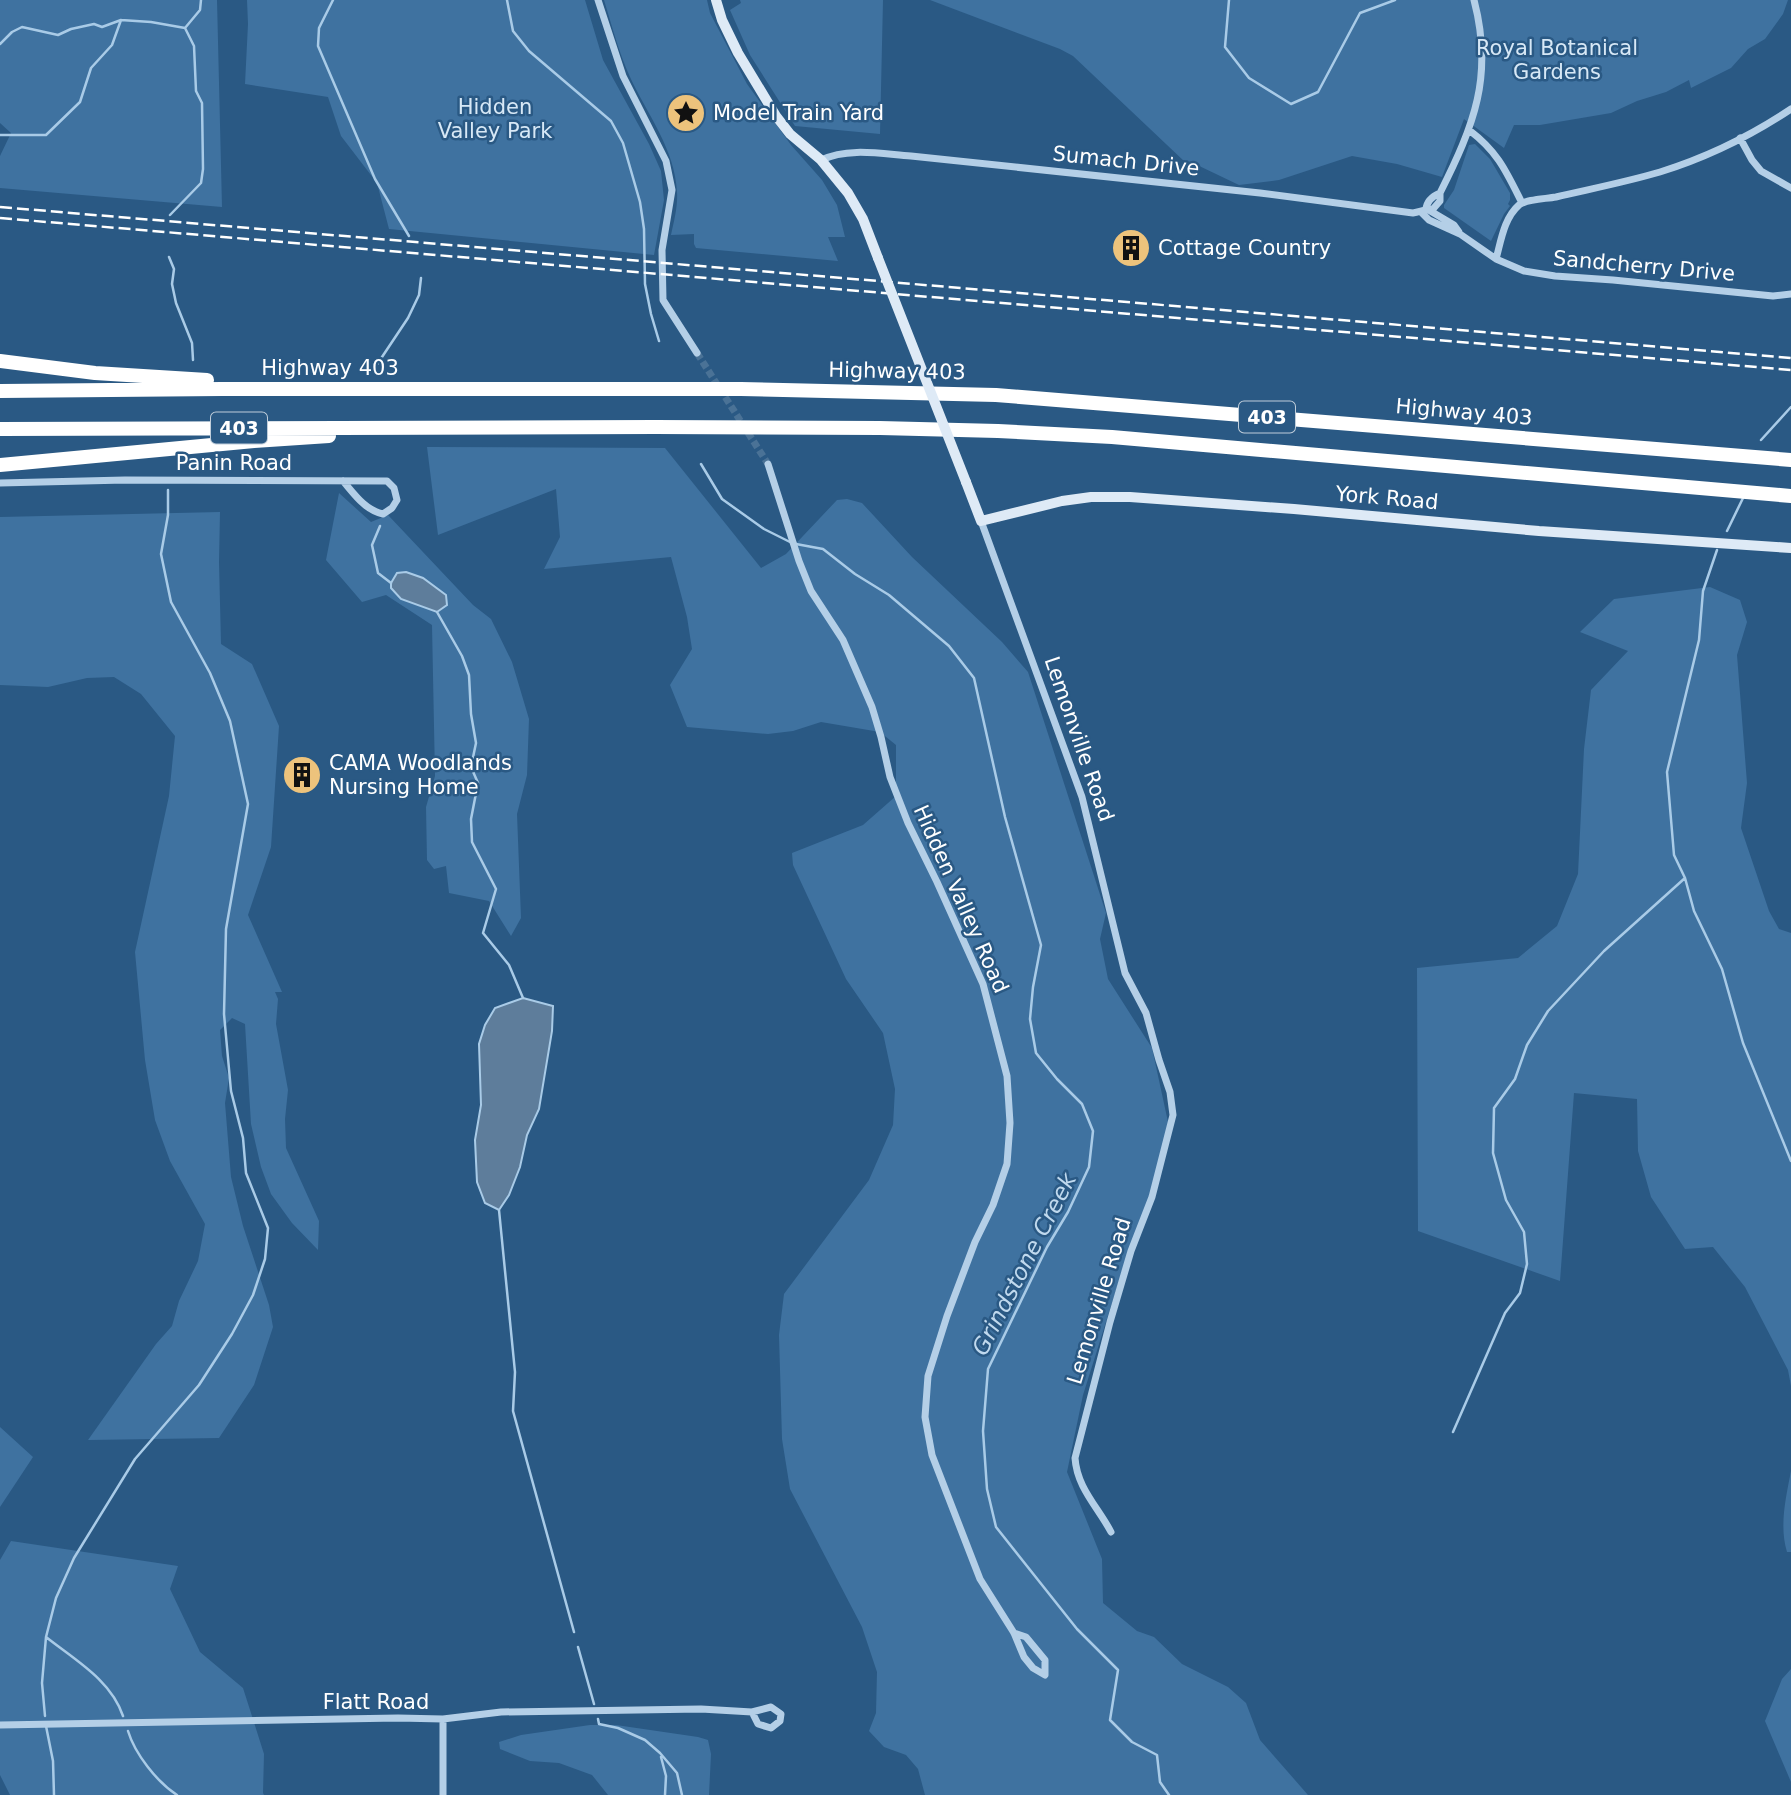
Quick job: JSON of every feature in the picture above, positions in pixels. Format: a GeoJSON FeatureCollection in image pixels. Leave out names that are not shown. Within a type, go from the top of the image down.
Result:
{"type":"FeatureCollection","features":[{"type":"Feature","properties":{"kind":"highway"},"geometry":{"type":"LineString","coordinates":[[0,361],[95,373],[330,389]]}},
{"type":"Feature","properties":{"kind":"highway","name":"Highway 403"},"geometry":{"type":"LineString","coordinates":[[0,391],[741,389],[996,395],[1791,460]]}},
{"type":"Feature","properties":{"kind":"highway"},"geometry":{"type":"LineString","coordinates":[[0,465],[254,441],[478,426]]}},
{"type":"Feature","properties":{"kind":"highway","name":"403"},"geometry":{"type":"LineString","coordinates":[[0,429],[478,426],[998,431],[1087,436],[1791,496]]}},
{"type":"Feature","properties":{"kind":"street"},"geometry":{"type":"LineString","coordinates":[[598,0],[624,76],[666,161],[672,190],[662,250],[663,300],[697,353]]}},
{"type":"Feature","properties":{"kind":"street","name":"Lemonville Road"},"geometry":{"type":"LineString","coordinates":[[716,0],[722,20],[738,53],[776,116],[790,134],[821,160],[848,193],[863,219],[981,521],[1082,797],[1125,973],[1146,1013],[1170,1093],[1172,1115],[1152,1197],[1131,1251],[1110,1322],[1075,1458],[1079,1479],[1086,1494],[1111,1532]]}},
{"type":"Feature","properties":{"kind":"street"},"geometry":{"type":"LineString","coordinates":[[1423,210],[1433,209],[1440,201],[1440,193],[1469,130],[1479,96],[1483,51],[1474,0]]}},
{"type":"Feature","properties":{"kind":"street"},"geometry":{"type":"LineString","coordinates":[[1496,259],[1504,230],[1513,212],[1522,203],[1661,172],[1712,152],[1769,124],[1791,109]]}},
{"type":"Feature","properties":{"kind":"street"},"geometry":{"type":"LineString","coordinates":[[1469,130],[1491,148],[1505,168],[1522,203]]}},
{"type":"Feature","properties":{"kind":"street"},"geometry":{"type":"LineString","coordinates":[[1740,138],[1761,172],[1791,188]]}},
{"type":"Feature","properties":{"kind":"street","name":"Sumach Drive"},"geometry":{"type":"LineString","coordinates":[[821,160],[859,152],[911,156],[1260,193],[1413,213],[1423,210]]}},
{"type":"Feature","properties":{"kind":"street","name":"Sandcherry Drive"},"geometry":{"type":"LineString","coordinates":[[1423,210],[1454,225],[1460,234],[1496,259],[1524,271],[1773,296],[1791,294]]}},
{"type":"Feature","properties":{"kind":"street","name":"Hidden Valley Road"},"geometry":{"type":"LineString","coordinates":[[768,464],[811,592],[843,640],[872,707],[890,777],[908,823],[983,985],[1007,1076],[1010,1123],[1007,1164],[947,1316],[928,1376],[925,1418],[932,1455],[980,1579],[1014,1633],[1024,1657],[1033,1668],[1045,1675],[1045,1660],[1026,1637],[1014,1633]]}},
{"type":"Feature","properties":{"kind":"street","name":"Panin Road"},"geometry":{"type":"LineString","coordinates":[[0,482],[125,480],[387,481],[394,488],[397,500],[392,508],[383,514],[373,512],[343,481]]}},
{"type":"Feature","properties":{"kind":"street","name":"York Road"},"geometry":{"type":"LineString","coordinates":[[981,521],[1062,501],[1091,497],[1130,497],[1552,532],[1791,548]]}},
{"type":"Feature","properties":{"kind":"street","name":"Flatt Road"},"geometry":{"type":"LineString","coordinates":[[0,1725],[443,1719],[500,1712],[701,1709],[752,1712]]}},
{"type":"Feature","properties":{"kind":"street"},"geometry":{"type":"LineString","coordinates":[[443,1719],[443,1795]]}},
{"type":"Feature","properties":{"kind":"green space"},"geometry":{"type":"Polygon","coordinates":[[[0,0],[217,0],[222,207],[0,188],[0,156],[11,133],[0,123],[0,0]]]}},
{"type":"Feature","properties":{"kind":"green space","name":"Hidden Valley Park"},"geometry":{"type":"Polygon","coordinates":[[[247,0],[585,0],[603,60],[661,171],[664,200],[654,255],[389,229],[377,183],[341,136],[328,97],[245,84],[247,0]]]}},
{"type":"Feature","properties":{"kind":"green space"},"geometry":{"type":"Polygon","coordinates":[[[604,0],[707,0],[710,13],[747,84],[791,145],[822,180],[837,205],[845,237],[828,237],[838,261],[696,248],[694,234],[671,235],[677,197],[671,161],[626,68],[604,0]]]}},
{"type":"Feature","properties":{"kind":"green space"},"geometry":{"type":"Polygon","coordinates":[[[740,0],[883,0],[880,134],[795,126],[750,55],[730,10],[741,3],[740,0]]]}},
{"type":"Feature","properties":{"kind":"green space","name":"Royal Botanical Gardens"},"geometry":{"type":"Polygon","coordinates":[[[930,0],[1788,0],[1783,14],[1765,39],[1748,49],[1731,68],[1691,88],[1689,80],[1611,113],[1540,125],[1514,125],[1504,148],[1464,119],[1442,177],[1397,164],[1352,156],[1279,180],[1239,185],[1193,163],[1185,162],[1073,56],[930,0]]]}},
{"type":"Feature","properties":{"kind":"green space"},"geometry":{"type":"Polygon","coordinates":[[[1475,144],[1490,159],[1510,193],[1510,206],[1491,241],[1444,208],[1454,190],[1469,145],[1475,144]]]}},
{"type":"Feature","properties":{"kind":"green space"},"geometry":{"type":"Polygon","coordinates":[[[427,447],[665,448],[761,568],[786,554],[837,500],[847,499],[862,503],[912,557],[1002,642],[1028,672],[1106,913],[1100,939],[1108,979],[1152,1048],[1168,1122],[1161,1169],[1122,1271],[1083,1395],[1067,1472],[1102,1559],[1103,1603],[1137,1631],[1154,1637],[1182,1664],[1228,1687],[1246,1703],[1260,1740],[1308,1795],[925,1795],[918,1769],[906,1755],[884,1747],[869,1731],[876,1713],[877,1672],[862,1627],[790,1489],[782,1439],[779,1335],[784,1294],[869,1180],[893,1125],[895,1089],[883,1033],[846,979],[793,865],[792,853],[863,825],[896,796],[896,745],[880,732],[821,722],[793,731],[768,734],[687,727],[670,685],[692,649],[687,617],[671,557],[544,569],[560,537],[556,489],[438,535],[427,447]]]}},
{"type":"Feature","properties":{"kind":"green space"},"geometry":{"type":"Polygon","coordinates":[[[339,493],[371,522],[388,515],[473,605],[491,619],[512,662],[529,719],[527,775],[517,814],[521,918],[511,936],[489,901],[449,893],[446,866],[434,869],[427,860],[426,807],[435,776],[432,625],[386,595],[362,602],[326,560],[339,493]]]}},
{"type":"Feature","properties":{"kind":"green space"},"geometry":{"type":"Polygon","coordinates":[[[220,512],[221,644],[252,664],[279,726],[271,847],[248,915],[282,992],[275,992],[278,999],[276,1024],[288,1090],[286,1148],[319,1221],[318,1250],[292,1223],[271,1194],[261,1167],[251,1124],[245,1024],[232,1018],[220,1030],[222,1056],[229,1078],[225,1103],[231,1177],[273,1327],[254,1385],[219,1438],[88,1440],[156,1344],[172,1326],[179,1301],[198,1261],[205,1224],[170,1161],[155,1120],[145,1060],[135,952],[169,796],[175,736],[141,694],[114,677],[87,678],[48,687],[0,685],[0,517],[220,512]]]}},
{"type":"Feature","properties":{"kind":"green space"},"geometry":{"type":"Polygon","coordinates":[[[1710,587],[1740,600],[1747,622],[1737,655],[1747,783],[1741,828],[1769,911],[1779,929],[1791,933],[1791,1386],[1788,1370],[1745,1287],[1713,1247],[1685,1249],[1651,1197],[1638,1151],[1637,1099],[1574,1093],[1560,1281],[1418,1231],[1417,968],[1518,958],[1557,926],[1578,874],[1584,749],[1591,690],[1628,651],[1580,632],[1614,599],[1710,587]]]}},
{"type":"Feature","properties":{"kind":"green space"},"geometry":{"type":"Polygon","coordinates":[[[0,1427],[33,1457],[0,1507],[0,1427]]]}},
{"type":"Feature","properties":{"kind":"green space"},"geometry":{"type":"Polygon","coordinates":[[[1791,1471],[1791,1552],[1787,1552],[1783,1522],[1791,1471]]]}},
{"type":"Feature","properties":{"kind":"green space"},"geometry":{"type":"Polygon","coordinates":[[[11,1541],[178,1566],[170,1589],[200,1652],[243,1688],[264,1754],[264,1795],[10,1795],[0,1775],[0,1560],[11,1541]]]}},
{"type":"Feature","properties":{"kind":"green space"},"geometry":{"type":"Polygon","coordinates":[[[1791,1669],[1791,1782],[1765,1721],[1782,1679],[1791,1669]]]}},
{"type":"Feature","properties":{"kind":"green space"},"geometry":{"type":"Polygon","coordinates":[[[590,1725],[616,1725],[708,1740],[711,1754],[709,1795],[608,1795],[592,1775],[559,1763],[530,1761],[500,1749],[499,1742],[521,1735],[590,1725]]]}},
{"type":"Feature","properties":{"kind":"shaded area"},"geometry":{"type":"Polygon","coordinates":[[[406,572],[423,578],[446,595],[447,605],[437,612],[401,599],[391,588],[391,583],[397,573],[406,572]]]}},
{"type":"Feature","properties":{"kind":"shaded area"},"geometry":{"type":"Polygon","coordinates":[[[523,998],[553,1006],[552,1031],[539,1109],[527,1135],[520,1167],[509,1195],[499,1210],[485,1203],[477,1182],[475,1140],[481,1105],[479,1044],[485,1025],[495,1008],[523,998]]]}},
{"type":"Feature","properties":{"kind":"waterway"},"geometry":{"type":"LineString","coordinates":[[185,28],[200,10],[201,0]]}},
{"type":"Feature","properties":{"kind":"waterway"},"geometry":{"type":"LineString","coordinates":[[333,0],[319,28],[318,46],[375,179],[409,236]]}},
{"type":"Feature","properties":{"kind":"waterway","name":"Grindstone Creek"},"geometry":{"type":"LineString","coordinates":[[507,0],[513,31],[529,51],[611,121],[623,143],[640,202],[644,229],[645,284],[659,341]]}},
{"type":"Feature","properties":{"kind":"waterway","name":"Grindstone Creek"},"geometry":{"type":"LineString","coordinates":[[1229,0],[1225,47],[1249,78],[1291,104],[1318,92],[1360,13],[1395,0]]}},
{"type":"Feature","properties":{"kind":"waterway"},"geometry":{"type":"LineString","coordinates":[[0,44],[12,32],[22,27],[58,35],[71,29],[94,24],[102,27],[121,20],[185,28]]}},
{"type":"Feature","properties":{"kind":"waterway"},"geometry":{"type":"LineString","coordinates":[[0,135],[46,135],[80,102],[91,68],[112,45],[121,20]]}},
{"type":"Feature","properties":{"kind":"waterway"},"geometry":{"type":"LineString","coordinates":[[170,215],[201,183],[203,169],[202,103],[196,91],[194,46],[185,28]]}},
{"type":"Feature","properties":{"kind":"waterway"},"geometry":{"type":"LineString","coordinates":[[169,257],[174,269],[172,284],[176,303],[192,343],[193,360]]}},
{"type":"Feature","properties":{"kind":"waterway"},"geometry":{"type":"LineString","coordinates":[[376,366],[408,318],[419,295],[421,278]]}},
{"type":"Feature","properties":{"kind":"waterway"},"geometry":{"type":"LineString","coordinates":[[1761,440],[1791,407]]}},
{"type":"Feature","properties":{"kind":"waterway","name":"Grindstone Creek"},"geometry":{"type":"LineString","coordinates":[[701,464],[722,499],[764,529],[790,542]]}},
{"type":"Feature","properties":{"kind":"waterway"},"geometry":{"type":"LineString","coordinates":[[45,1716],[42,1683],[46,1637],[56,1598],[74,1558],[135,1459],[199,1385],[232,1334],[253,1295],[265,1259],[268,1228],[246,1173],[243,1138],[231,1091],[224,1014],[226,929],[248,804],[230,721],[210,673],[171,602],[161,554],[168,515],[168,490]]}},
{"type":"Feature","properties":{"kind":"waterway"},"geometry":{"type":"LineString","coordinates":[[1727,531],[1744,496]]}},
{"type":"Feature","properties":{"kind":"waterway"},"geometry":{"type":"LineString","coordinates":[[380,526],[372,545],[378,573],[391,583]]}},
{"type":"Feature","properties":{"kind":"waterway","name":"Grindstone Creek"},"geometry":{"type":"LineString","coordinates":[[796,544],[823,549],[855,574],[889,595],[949,646],[974,678],[1005,817],[1041,945],[1030,1019],[1036,1053],[1082,1104],[1093,1131],[1089,1167],[988,1369],[983,1431],[987,1489],[996,1527],[1077,1629],[1118,1670],[1110,1720],[1132,1742],[1157,1755],[1160,1782],[1169,1795]]}},
{"type":"Feature","properties":{"kind":"waterway"},"geometry":{"type":"LineString","coordinates":[[1717,550],[1703,591],[1699,640],[1667,772],[1674,855],[1685,878],[1694,911],[1722,969],[1743,1043],[1791,1161]]}},
{"type":"Feature","properties":{"kind":"waterway"},"geometry":{"type":"LineString","coordinates":[[437,612],[462,656],[469,675],[476,743],[471,767],[478,783],[471,819],[472,842],[496,889],[483,933],[509,965],[523,998]]}},
{"type":"Feature","properties":{"kind":"waterway"},"geometry":{"type":"LineString","coordinates":[[1453,1432],[1505,1313],[1520,1293],[1527,1264],[1524,1232],[1506,1200],[1493,1153],[1494,1108],[1515,1079],[1527,1045],[1548,1011],[1604,951],[1685,878]]}},
{"type":"Feature","properties":{"kind":"waterway"},"geometry":{"type":"LineString","coordinates":[[499,1210],[515,1372],[513,1411],[574,1632]]}},
{"type":"Feature","properties":{"kind":"waterway"},"geometry":{"type":"LineString","coordinates":[[46,1637],[101,1681],[123,1716]]}},
{"type":"Feature","properties":{"kind":"waterway"},"geometry":{"type":"LineString","coordinates":[[578,1647],[594,1704]]}},
{"type":"Feature","properties":{"kind":"waterway"},"geometry":{"type":"LineString","coordinates":[[598,1719],[599,1724],[618,1728],[645,1740],[660,1753],[677,1773],[682,1795]]}},
{"type":"Feature","properties":{"kind":"waterway"},"geometry":{"type":"LineString","coordinates":[[46,1726],[53,1761],[54,1795]]}},
{"type":"Feature","properties":{"kind":"waterway"},"geometry":{"type":"LineString","coordinates":[[128,1731],[148,1767],[177,1795]]}},
{"type":"Feature","properties":{"kind":"waterway"},"geometry":{"type":"LineString","coordinates":[[661,1757],[666,1776],[665,1795]]}},
{"type":"Feature","properties":{"kind":"tunnel"},"geometry":{"type":"LineString","coordinates":[[697,353],[768,464]]}},
{"type":"Feature","properties":{"kind":"railway"},"geometry":{"type":"LineString","coordinates":[[0,207],[1791,358]]}},
{"type":"Feature","properties":{"kind":"railway"},"geometry":{"type":"LineString","coordinates":[[0,218],[1791,370]]}},
{"type":"Feature","properties":{"kind":"place","name":"Model Train Yard"},"geometry":{"type":"Point","coordinates":[686,113]}},
{"type":"Feature","properties":{"kind":"place","name":"Cottage Country"},"geometry":{"type":"Point","coordinates":[1131,248]}},
{"type":"Feature","properties":{"kind":"place","name":"CAMA Woodlands Nursing Home"},"geometry":{"type":"Point","coordinates":[302,775]}}]}
